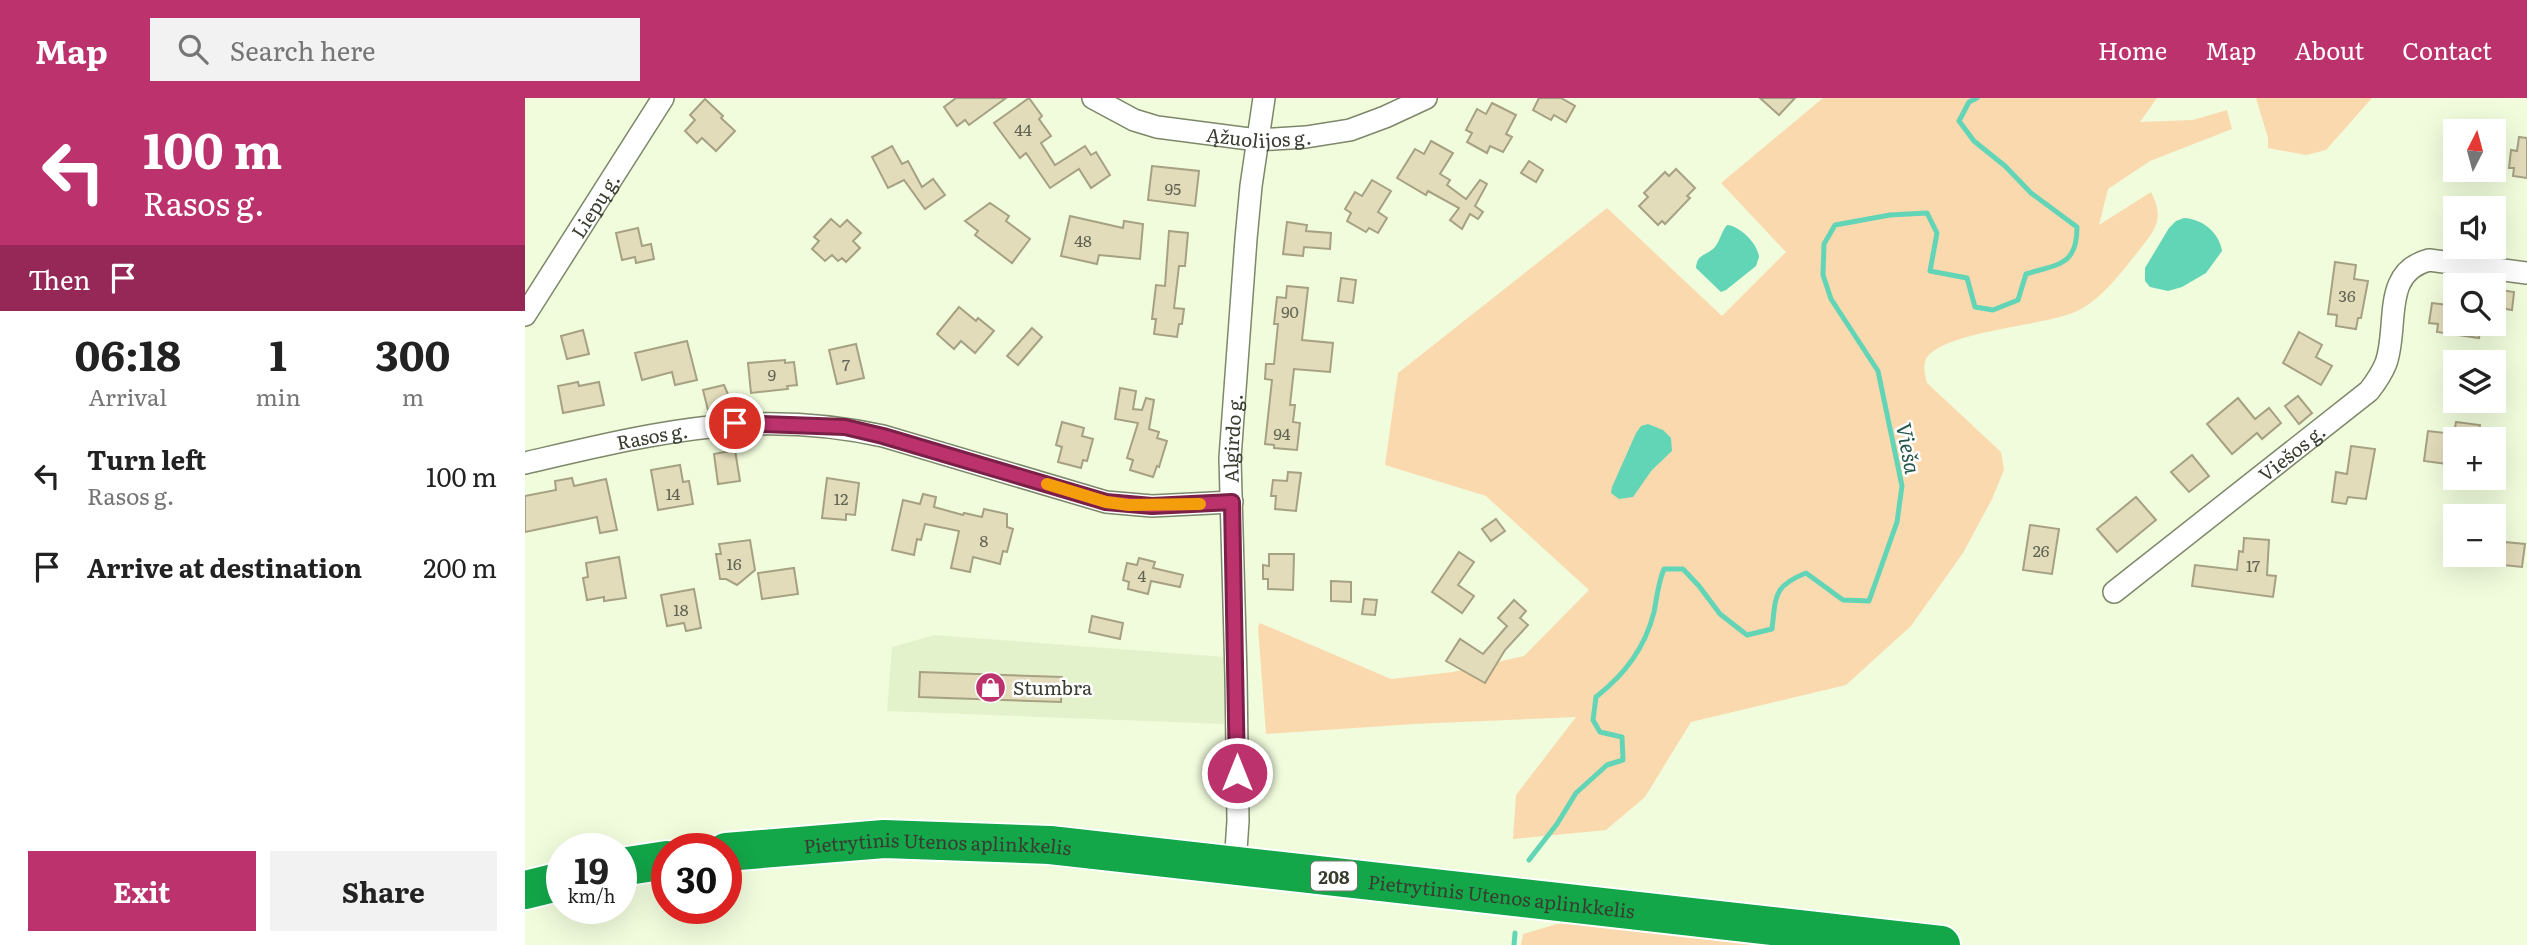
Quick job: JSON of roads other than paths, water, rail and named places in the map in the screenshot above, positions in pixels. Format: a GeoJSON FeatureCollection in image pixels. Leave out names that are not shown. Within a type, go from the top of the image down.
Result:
{"type":"FeatureCollection","features":[{"type":"Feature","properties":{"kind":"highway","name":"Pietrytinis Utenos aplinkkelis"},"geometry":{"type":"LineString","coordinates":[[742,850],[898,839],[1050,845],[1941,945]]}},
{"type":"Feature","properties":{"kind":"highway"},"geometry":{"type":"LineString","coordinates":[[525,890],[546,885]]}},
{"type":"Feature","properties":{"kind":"street","name":"Liepų g."},"geometry":{"type":"LineString","coordinates":[[525,315],[663,98]]}},
{"type":"Feature","properties":{"kind":"street","name":"Ąžuolijos g."},"geometry":{"type":"LineString","coordinates":[[1093,98],[1134,120],[1157,127],[1257,140],[1306,138],[1350,130],[1426,98]]}},
{"type":"Feature","properties":{"kind":"street","name":"Algirdo g."},"geometry":{"type":"LineString","coordinates":[[1234,865],[1238,808],[1230,458],[1251,186],[1265,98]]}},
{"type":"Feature","properties":{"kind":"street","name":"Viešos g."},"geometry":{"type":"LineString","coordinates":[[2114,592],[2369,391],[2386,362],[2397,288],[2405,272],[2417,263],[2429,260],[2527,273]]}},
{"type":"Feature","properties":{"kind":"street","name":"Rasos g."},"geometry":{"type":"LineString","coordinates":[[525,463],[658,433],[698,427],[735,423],[812,425],[845,427],[883,436],[1106,502],[1152,506],[1232,502]]}},
{"type":"Feature","properties":{"kind":"water"},"geometry":{"type":"Polygon","coordinates":[[[2184,218],[2209,228],[2222,251],[2206,273],[2182,287],[2168,291],[2150,287],[2145,281],[2145,268],[2169,228],[2184,218]]]}},
{"type":"Feature","properties":{"kind":"water"},"geometry":{"type":"Polygon","coordinates":[[[1727,225],[1748,236],[1759,257],[1756,266],[1721,292],[1696,268],[1700,257],[1715,247],[1727,225]]]}},
{"type":"Feature","properties":{"kind":"water"},"geometry":{"type":"Polygon","coordinates":[[[1648,424],[1663,430],[1671,438],[1672,451],[1652,470],[1633,497],[1619,499],[1611,493],[1612,487],[1636,433],[1641,426],[1648,424]]]}},
{"type":"Feature","properties":{"kind":"waterway","name":"Vieša"},"geometry":{"type":"LineString","coordinates":[[1529,860],[1557,824],[1576,793],[1607,765],[1623,760],[1622,737],[1600,732],[1593,720],[1596,697],[1625,669],[1639,649],[1650,625],[1664,569],[1683,569],[1720,614],[1747,635],[1772,629],[1778,593],[1787,583],[1806,573],[1843,600],[1869,601],[1897,522],[1902,486],[1878,371],[1831,299],[1823,275],[1824,244],[1835,225],[1890,215],[1927,213],[1937,233],[1930,271],[1967,278],[1975,307],[1993,310],[2018,300],[2026,274],[2063,261],[2074,249],[2076,240],[2077,227],[2031,193],[2005,166],[1974,141],[1959,121],[1969,102],[1977,98]]}},
{"type":"Feature","properties":{"kind":"waterway","name":"Vieša"},"geometry":{"type":"LineString","coordinates":[[1514,945],[1515,933]]}},
{"type":"Feature","properties":{"kind":"place","name":"Stumbra"},"geometry":{"type":"Point","coordinates":[990,687]}}]}
